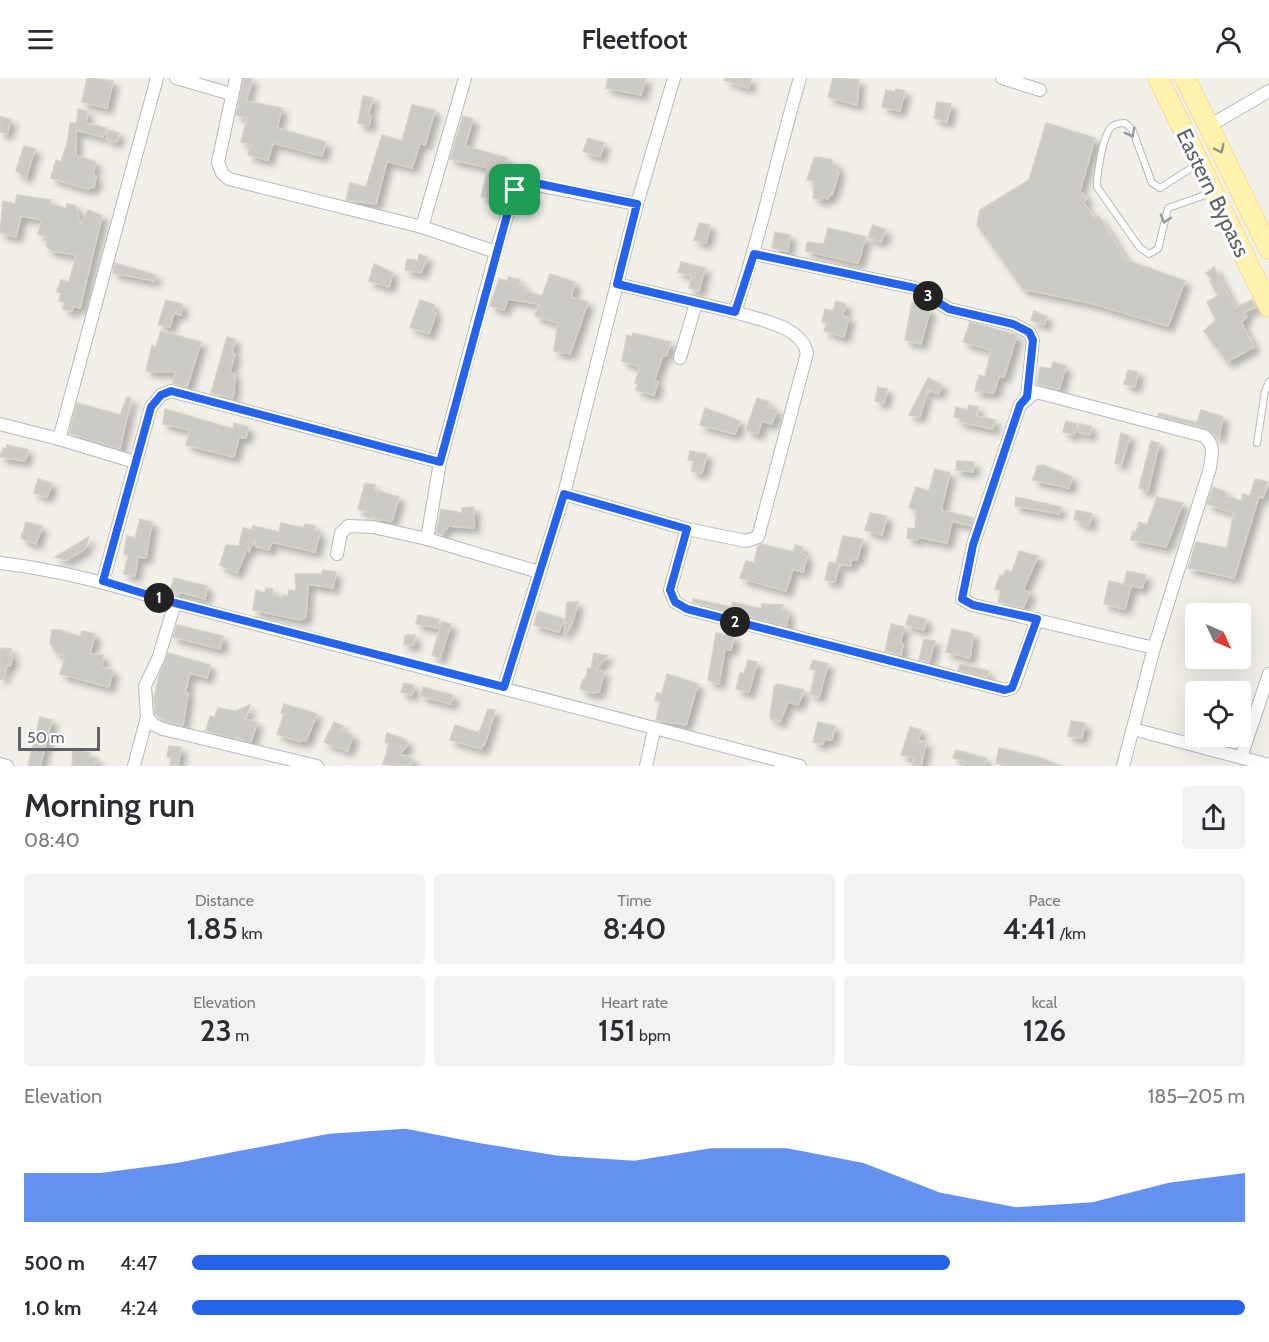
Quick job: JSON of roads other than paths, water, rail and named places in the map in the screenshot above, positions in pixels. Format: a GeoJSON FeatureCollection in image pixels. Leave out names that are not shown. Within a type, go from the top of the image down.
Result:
{"type":"FeatureCollection","features":[{"type":"Feature","properties":{"kind":"main road","name":"Eastern Bypass"},"geometry":{"type":"LineString","coordinates":[[1158,78],[1269,307]]}},
{"type":"Feature","properties":{"kind":"main road","name":"Eastern Bypass"},"geometry":{"type":"LineString","coordinates":[[1185,78],[1269,249]]}},
{"type":"Feature","properties":{"kind":"street"},"geometry":{"type":"LineString","coordinates":[[59,439],[157,78]]}},
{"type":"Feature","properties":{"kind":"street"},"geometry":{"type":"LineString","coordinates":[[176,78],[231,94]]}},
{"type":"Feature","properties":{"kind":"street"},"geometry":{"type":"LineString","coordinates":[[236,78],[218,162],[222,173],[229,179],[422,227],[496,252]]}},
{"type":"Feature","properties":{"kind":"street"},"geometry":{"type":"LineString","coordinates":[[422,227],[465,78]]}},
{"type":"Feature","properties":{"kind":"street"},"geometry":{"type":"LineString","coordinates":[[504,687],[564,494],[637,204],[674,78]]}},
{"type":"Feature","properties":{"kind":"street"},"geometry":{"type":"LineString","coordinates":[[735,312],[754,254],[783,135],[800,78]]}},
{"type":"Feature","properties":{"kind":"street"},"geometry":{"type":"LineString","coordinates":[[1002,78],[1041,90]]}},
{"type":"Feature","properties":{"kind":"street"},"geometry":{"type":"LineString","coordinates":[[1209,126],[1269,91]]}},
{"type":"Feature","properties":{"kind":"street"},"geometry":{"type":"LineString","coordinates":[[427,539],[440,462],[496,252],[515,190],[528,183],[637,204]]}},
{"type":"Feature","properties":{"kind":"street"},"geometry":{"type":"LineString","coordinates":[[754,254],[915,288],[949,309],[1013,324],[1029,332],[1033,340],[1027,397]]}},
{"type":"Feature","properties":{"kind":"street"},"geometry":{"type":"LineString","coordinates":[[564,494],[687,529],[746,541],[758,537],[807,353],[806,346],[793,333],[735,312],[617,284]]}},
{"type":"Feature","properties":{"kind":"street"},"geometry":{"type":"LineString","coordinates":[[680,358],[696,303]]}},
{"type":"Feature","properties":{"kind":"street"},"geometry":{"type":"LineString","coordinates":[[103,581],[151,407],[161,395],[171,391],[440,462]]}},
{"type":"Feature","properties":{"kind":"street"},"geometry":{"type":"LineString","coordinates":[[1123,766],[1154,648],[1210,468],[1213,451],[1211,442],[1204,436],[1039,392],[1027,397],[1020,405],[973,545],[962,599],[973,605],[1154,648]]}},
{"type":"Feature","properties":{"kind":"street"},"geometry":{"type":"LineString","coordinates":[[0,424],[135,462]]}},
{"type":"Feature","properties":{"kind":"street"},"geometry":{"type":"LineString","coordinates":[[337,554],[341,533],[348,526],[373,527],[427,539],[539,572]]}},
{"type":"Feature","properties":{"kind":"street"},"geometry":{"type":"LineString","coordinates":[[687,529],[670,590],[675,602],[687,609],[939,675],[1005,690],[1012,688],[1037,619]]}},
{"type":"Feature","properties":{"kind":"street"},"geometry":{"type":"LineString","coordinates":[[0,563],[35,567],[103,581],[175,603],[504,687],[654,730],[800,766]]}},
{"type":"Feature","properties":{"kind":"street"},"geometry":{"type":"LineString","coordinates":[[134,766],[147,717],[145,686],[158,659],[175,603]]}},
{"type":"Feature","properties":{"kind":"street"},"geometry":{"type":"LineString","coordinates":[[1241,758],[1269,675]]}},
{"type":"Feature","properties":{"kind":"street"},"geometry":{"type":"LineString","coordinates":[[147,717],[154,725],[163,729],[316,766]]}},
{"type":"Feature","properties":{"kind":"street"},"geometry":{"type":"LineString","coordinates":[[1133,729],[1269,765]]}},
{"type":"Feature","properties":{"kind":"street"},"geometry":{"type":"LineString","coordinates":[[646,766],[654,730]]}},
{"type":"Feature","properties":{"kind":"street"},"geometry":{"type":"LineString","coordinates":[[0,764],[7,766]]}},
{"type":"Feature","properties":{"kind":"lane"},"geometry":{"type":"LineString","coordinates":[[1198,164],[1160,188],[1152,183],[1132,129],[1125,123],[1117,123],[1109,129],[1097,176],[1097,187],[1140,248],[1149,254],[1158,249],[1168,208],[1212,192]]}},
{"type":"Feature","properties":{"kind":"lane"},"geometry":{"type":"LineString","coordinates":[[1257,443],[1265,391],[1269,382]]}}]}
